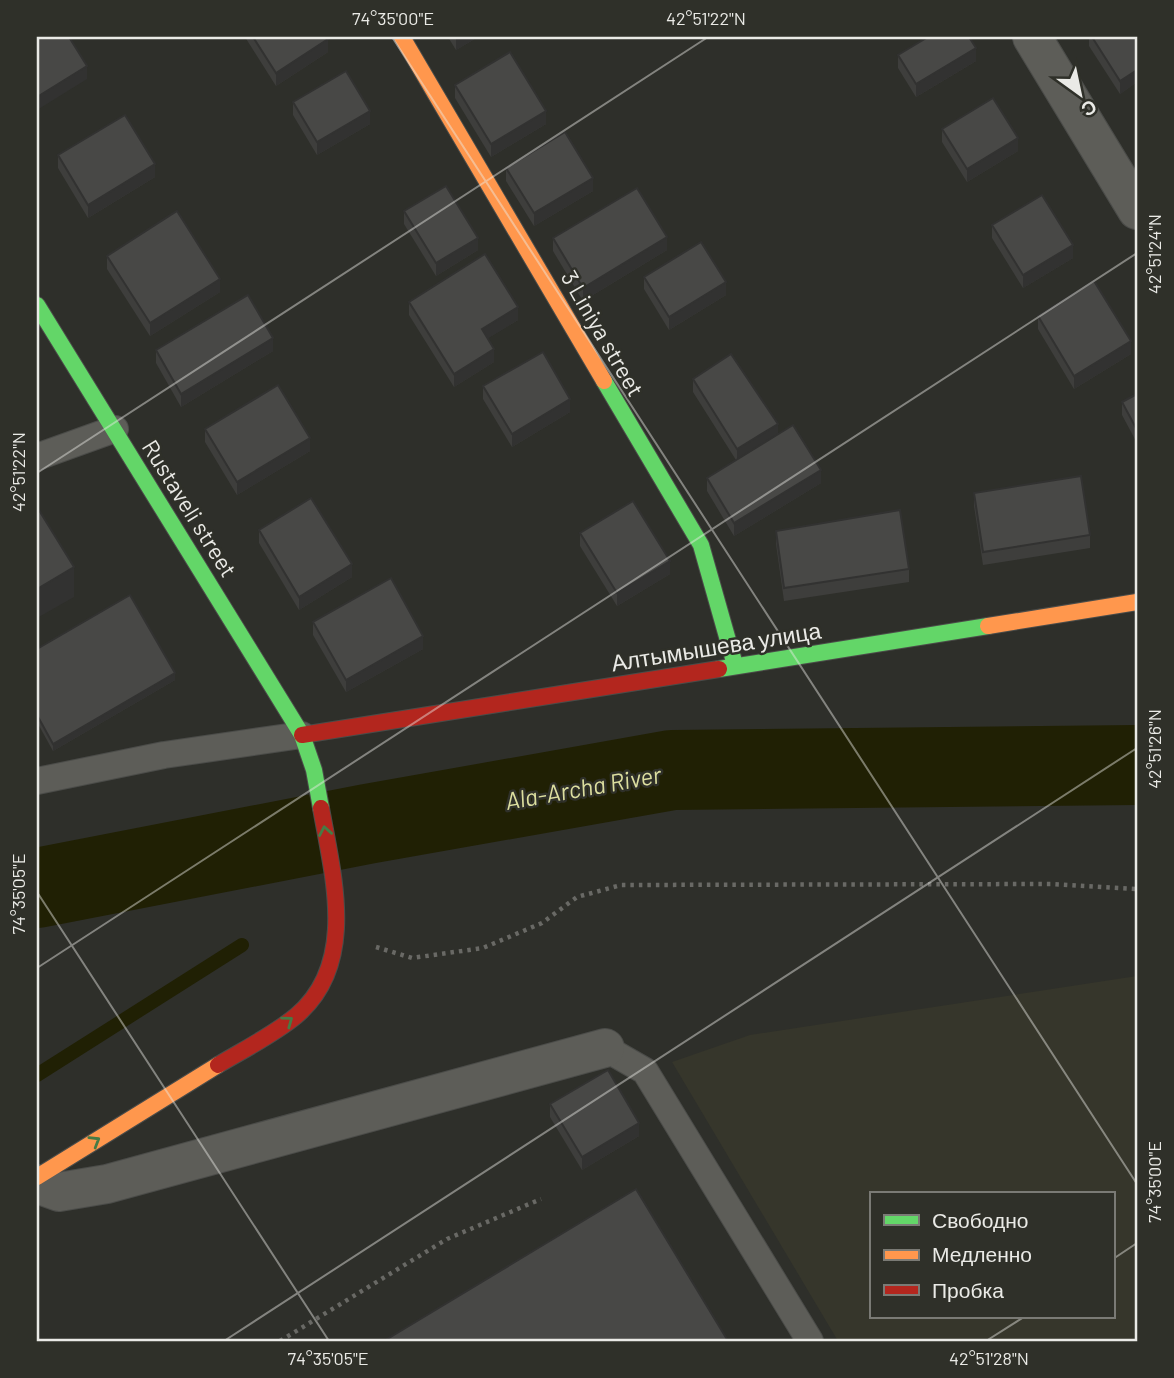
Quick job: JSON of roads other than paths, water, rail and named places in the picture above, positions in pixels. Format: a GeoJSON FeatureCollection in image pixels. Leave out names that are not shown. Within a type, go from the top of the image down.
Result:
{"type":"FeatureCollection","features":[{"type":"Feature","properties":{"kind":"street","name":"3 Liniya street"},"geometry":{"type":"LineString","coordinates":[[402,37],[701,545],[735,665]]}},
{"type":"Feature","properties":{"kind":"street"},"geometry":{"type":"LineString","coordinates":[[1031,37],[1137,210]]}},
{"type":"Feature","properties":{"kind":"street","name":"Rustaveli street"},"geometry":{"type":"LineString","coordinates":[[37,305],[302,735],[314,770],[336,892],[336,935],[330,966],[316,993],[296,1016],[37,1177]]}},
{"type":"Feature","properties":{"kind":"street","name":"Алтымышева улица"},"geometry":{"type":"LineString","coordinates":[[302,735],[1137,602]]}},
{"type":"Feature","properties":{"kind":"street"},"geometry":{"type":"LineString","coordinates":[[37,1184],[59,1192],[107,1184],[605,1048]]}},
{"type":"Feature","properties":{"kind":"lane"},"geometry":{"type":"LineString","coordinates":[[37,457],[115,429]]}},
{"type":"Feature","properties":{"kind":"lane"},"geometry":{"type":"LineString","coordinates":[[37,780],[164,755],[302,735]]}},
{"type":"Feature","properties":{"kind":"lane"},"geometry":{"type":"LineString","coordinates":[[605,1048],[645,1071],[810,1341]]}},
{"type":"Feature","properties":{"kind":"waterway","name":"Ala-Archa River"},"geometry":{"type":"LineString","coordinates":[[37,888],[367,824],[672,770],[1137,765]]}},
{"type":"Feature","properties":{"kind":"waterway"},"geometry":{"type":"LineString","coordinates":[[37,1075],[242,945]]}}]}
